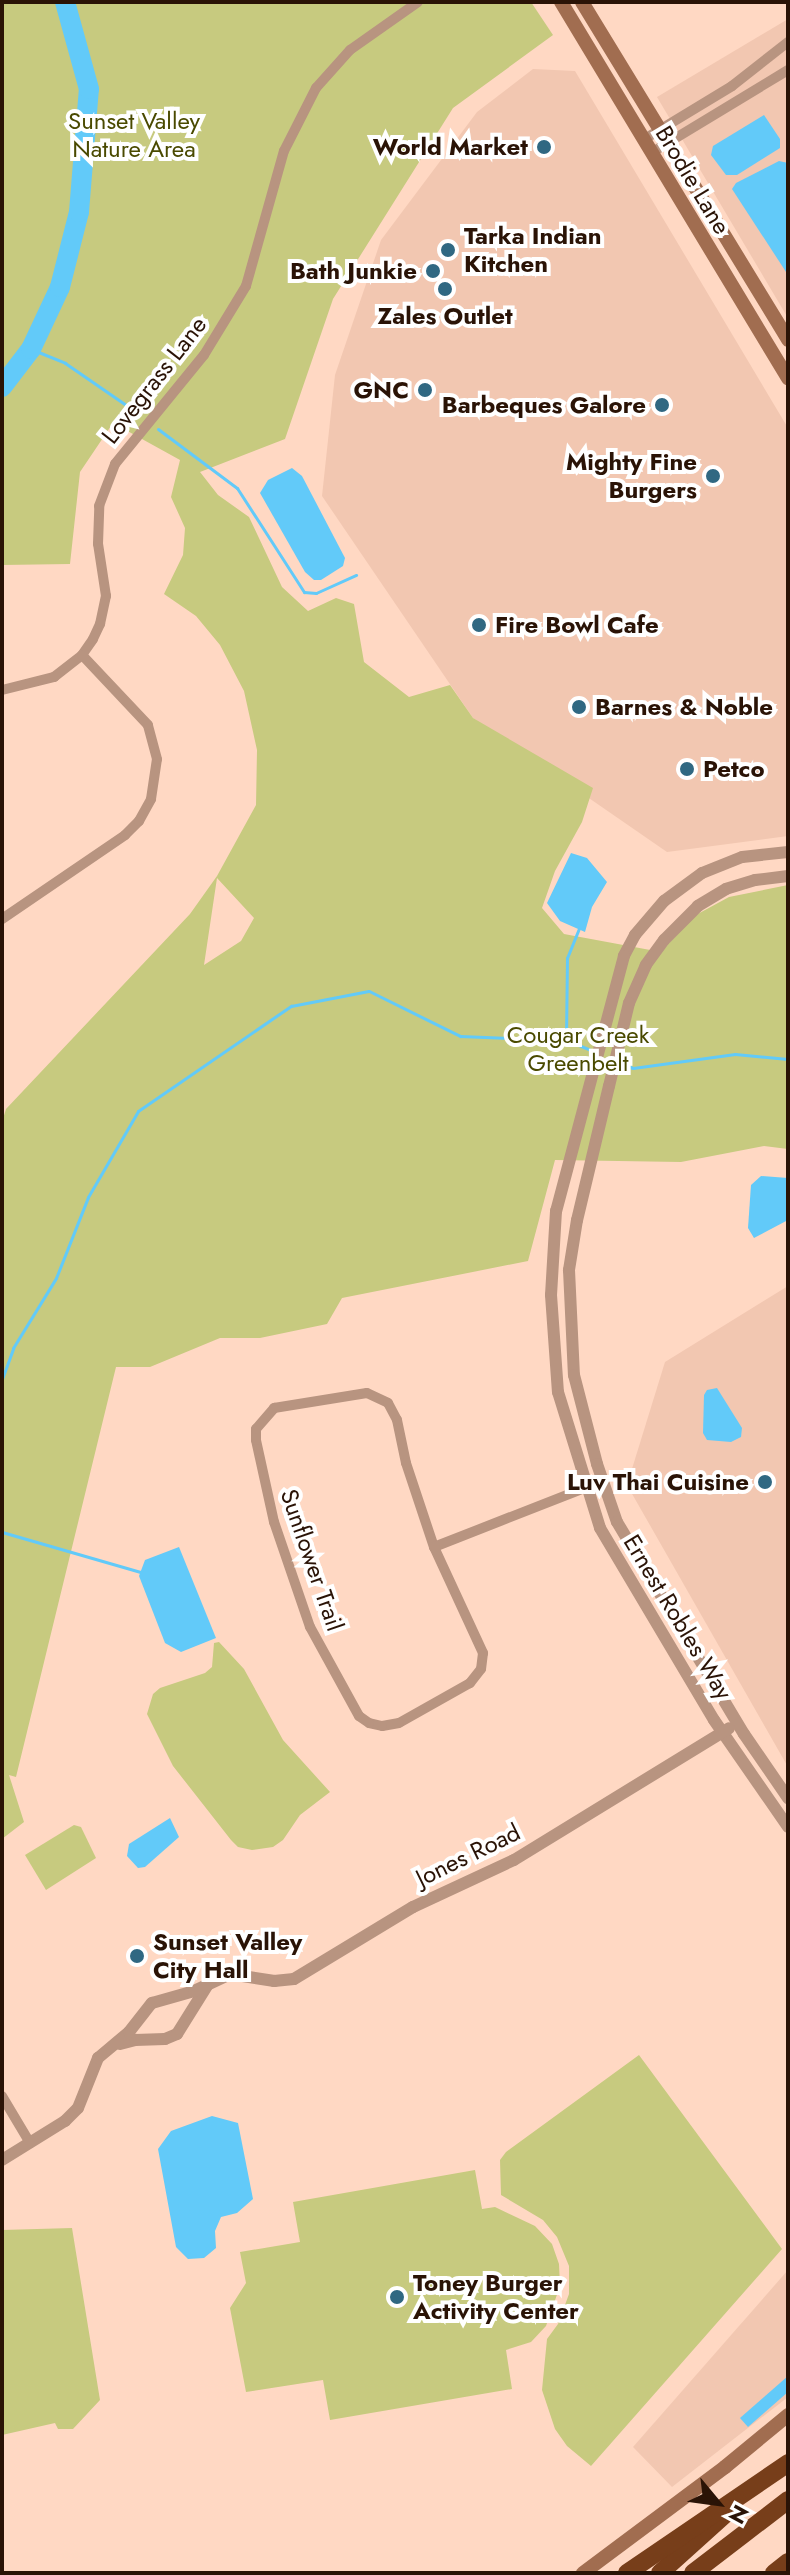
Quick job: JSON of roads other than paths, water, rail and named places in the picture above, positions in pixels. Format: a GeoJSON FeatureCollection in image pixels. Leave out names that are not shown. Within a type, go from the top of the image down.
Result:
{"type":"FeatureCollection","features":[{"type":"Feature","properties":{"kind":"highway"},"geometry":{"type":"LineString","coordinates":[[660,2573],[788,2456]]}},
{"type":"Feature","properties":{"kind":"highway"},"geometry":{"type":"LineString","coordinates":[[627,2573],[788,2463]]}},
{"type":"Feature","properties":{"kind":"highway"},"geometry":{"type":"LineString","coordinates":[[693,2573],[788,2500]]}},
{"type":"Feature","properties":{"kind":"highway"},"geometry":{"type":"LineString","coordinates":[[774,2573],[788,2562]]}},
{"type":"Feature","properties":{"kind":"main road","name":"Brodie Lane"},"geometry":{"type":"LineString","coordinates":[[561,2],[788,379]]}},
{"type":"Feature","properties":{"kind":"main road","name":"Brodie Lane"},"geometry":{"type":"LineString","coordinates":[[582,2],[788,340]]}},
{"type":"Feature","properties":{"kind":"main road"},"geometry":{"type":"LineString","coordinates":[[583,2573],[725,2467],[788,2415]]}},
{"type":"Feature","properties":{"kind":"street","name":"Lovegrass Lane"},"geometry":{"type":"LineString","coordinates":[[2,690],[54,677],[82,655],[97,632],[105,609],[99,506],[115,464],[204,355],[246,286],[284,151],[316,88],[350,50],[418,2]]}},
{"type":"Feature","properties":{"kind":"street"},"geometry":{"type":"LineString","coordinates":[[664,136],[788,42]]}},
{"type":"Feature","properties":{"kind":"street"},"geometry":{"type":"LineString","coordinates":[[647,146],[788,70]]}},
{"type":"Feature","properties":{"kind":"street"},"geometry":{"type":"LineString","coordinates":[[2,919],[125,835],[139,821],[151,799],[157,759],[148,725],[82,655]]}},
{"type":"Feature","properties":{"kind":"street","name":"Ernest Robles Way"},"geometry":{"type":"LineString","coordinates":[[788,852],[742,857],[721,864],[682,886],[648,918],[624,956],[556,1211],[551,1295],[558,1392],[587,1487],[612,1551],[724,1732],[788,1827]]}},
{"type":"Feature","properties":{"kind":"street","name":"Ernest Robles Way"},"geometry":{"type":"LineString","coordinates":[[788,876],[755,880],[726,889],[680,922],[646,965],[629,1003],[577,1220],[569,1270],[574,1375],[602,1481],[617,1522],[651,1583],[788,1798]]}},
{"type":"Feature","properties":{"kind":"street","name":"Sunflower Trail"},"geometry":{"type":"LineString","coordinates":[[367,1393],[388,1403],[397,1420],[406,1463],[434,1547],[482,1645],[481,1669],[470,1683],[399,1723],[375,1726],[359,1716],[332,1670],[310,1627],[291,1577],[274,1522],[256,1440],[256,1429],[263,1417],[274,1408],[294,1403],[367,1393]]}},
{"type":"Feature","properties":{"kind":"street"},"geometry":{"type":"LineString","coordinates":[[434,1547],[602,1481]]}},
{"type":"Feature","properties":{"kind":"street","name":"Jones Road"},"geometry":{"type":"LineString","coordinates":[[2,2160],[65,2121],[78,2108],[85,2099],[92,2068],[109,2048],[135,2026],[152,2003],[207,1986],[230,1974],[274,1981],[294,1979],[413,1907],[514,1860],[738,1723]]}},
{"type":"Feature","properties":{"kind":"street"},"geometry":{"type":"LineString","coordinates":[[757,1782],[771,1773]]}},
{"type":"Feature","properties":{"kind":"street"},"geometry":{"type":"LineString","coordinates":[[109,2048],[129,2040],[165,2039],[177,2034],[207,1986]]}},
{"type":"Feature","properties":{"kind":"street"},"geometry":{"type":"LineString","coordinates":[[2,2096],[30,2143]]}},
{"type":"Feature","properties":{"kind":"water"},"geometry":{"type":"Polygon","coordinates":[[[764,115],[780,139],[780,148],[737,175],[726,175],[711,155],[713,146],[764,115]]]}},
{"type":"Feature","properties":{"kind":"water"},"geometry":{"type":"Polygon","coordinates":[[[779,161],[788,163],[788,275],[732,189],[736,183],[779,161]]]}},
{"type":"Feature","properties":{"kind":"water"},"geometry":{"type":"Polygon","coordinates":[[[292,468],[302,476],[345,558],[343,566],[321,580],[314,580],[305,572],[260,493],[268,480],[292,468]]]}},
{"type":"Feature","properties":{"kind":"water"},"geometry":{"type":"Polygon","coordinates":[[[571,853],[587,858],[607,882],[592,907],[585,932],[560,921],[547,903],[571,853]]]}},
{"type":"Feature","properties":{"kind":"water"},"geometry":{"type":"Polygon","coordinates":[[[761,1176],[788,1178],[788,1220],[754,1238],[748,1228],[751,1185],[761,1176]]]}},
{"type":"Feature","properties":{"kind":"water"},"geometry":{"type":"Polygon","coordinates":[[[717,1388],[742,1428],[741,1437],[731,1442],[707,1440],[703,1433],[704,1395],[707,1390],[717,1388]]]}},
{"type":"Feature","properties":{"kind":"water"},"geometry":{"type":"Polygon","coordinates":[[[179,1547],[216,1638],[181,1652],[165,1643],[139,1576],[145,1560],[179,1547]]]}},
{"type":"Feature","properties":{"kind":"water"},"geometry":{"type":"Polygon","coordinates":[[[170,1818],[179,1837],[145,1867],[138,1868],[127,1856],[129,1844],[170,1818]]]}},
{"type":"Feature","properties":{"kind":"water"},"geometry":{"type":"Polygon","coordinates":[[[212,2116],[238,2123],[253,2199],[237,2213],[221,2217],[215,2231],[216,2248],[204,2258],[188,2259],[176,2247],[158,2149],[171,2131],[212,2116]]]}},
{"type":"Feature","properties":{"kind":"water"},"geometry":{"type":"Polygon","coordinates":[[[788,2376],[788,2392],[748,2427],[740,2418],[788,2376]]]}},
{"type":"Feature","properties":{"kind":"waterway"},"geometry":{"type":"LineString","coordinates":[[2,387],[31,349],[60,287],[79,212],[89,89],[65,2]]}},
{"type":"Feature","properties":{"kind":"waterway"},"geometry":{"type":"LineString","coordinates":[[31,349],[65,363],[136,412]]}},
{"type":"Feature","properties":{"kind":"waterway"},"geometry":{"type":"LineString","coordinates":[[158,429],[237,488],[304,592],[316,593],[356,575]]}},
{"type":"Feature","properties":{"kind":"waterway"},"geometry":{"type":"LineString","coordinates":[[566,1039],[567,958],[579,929]]}},
{"type":"Feature","properties":{"kind":"waterway"},"geometry":{"type":"LineString","coordinates":[[2,1379],[13,1348],[56,1278],[88,1197],[138,1111],[291,1006],[369,991],[460,1036],[566,1040],[593,1051]]}},
{"type":"Feature","properties":{"kind":"waterway"},"geometry":{"type":"LineString","coordinates":[[618,1062],[633,1068],[735,1054],[788,1059]]}},
{"type":"Feature","properties":{"kind":"waterway"},"geometry":{"type":"LineString","coordinates":[[2,1532],[141,1572]]}},
{"type":"Feature","properties":{"kind":"place","name":"World Market"},"geometry":{"type":"Point","coordinates":[544,147]}},
{"type":"Feature","properties":{"kind":"place","name":"Tarka Indian Kitchen"},"geometry":{"type":"Point","coordinates":[448,250]}},
{"type":"Feature","properties":{"kind":"place","name":"Bath Junkie"},"geometry":{"type":"Point","coordinates":[433,271]}},
{"type":"Feature","properties":{"kind":"place","name":"Zales Outlet"},"geometry":{"type":"Point","coordinates":[445,289]}},
{"type":"Feature","properties":{"kind":"place","name":"GNC"},"geometry":{"type":"Point","coordinates":[425,390]}},
{"type":"Feature","properties":{"kind":"place","name":"Barbeques Galore"},"geometry":{"type":"Point","coordinates":[662,405]}},
{"type":"Feature","properties":{"kind":"place","name":"Mighty Fine Burgers"},"geometry":{"type":"Point","coordinates":[713,476]}},
{"type":"Feature","properties":{"kind":"place","name":"Fire Bowl Cafe"},"geometry":{"type":"Point","coordinates":[479,625]}},
{"type":"Feature","properties":{"kind":"place","name":"Barnes & Noble"},"geometry":{"type":"Point","coordinates":[579,707]}},
{"type":"Feature","properties":{"kind":"place","name":"Petco"},"geometry":{"type":"Point","coordinates":[687,769]}},
{"type":"Feature","properties":{"kind":"place","name":"Luv Thai Cuisine"},"geometry":{"type":"Point","coordinates":[765,1482]}},
{"type":"Feature","properties":{"kind":"place","name":"Sunset Valley City Hall"},"geometry":{"type":"Point","coordinates":[137,1956]}},
{"type":"Feature","properties":{"kind":"place","name":"Toney Burger Activity Center"},"geometry":{"type":"Point","coordinates":[397,2297]}},
{"type":"Feature","properties":{"kind":"park label","name":"Sunset Valley Nature Area"},"geometry":{"type":"Point","coordinates":[134,135]}},
{"type":"Feature","properties":{"kind":"park label","name":"Cougar Creek Greenbelt"},"geometry":{"type":"Point","coordinates":[578,1049]}}]}
